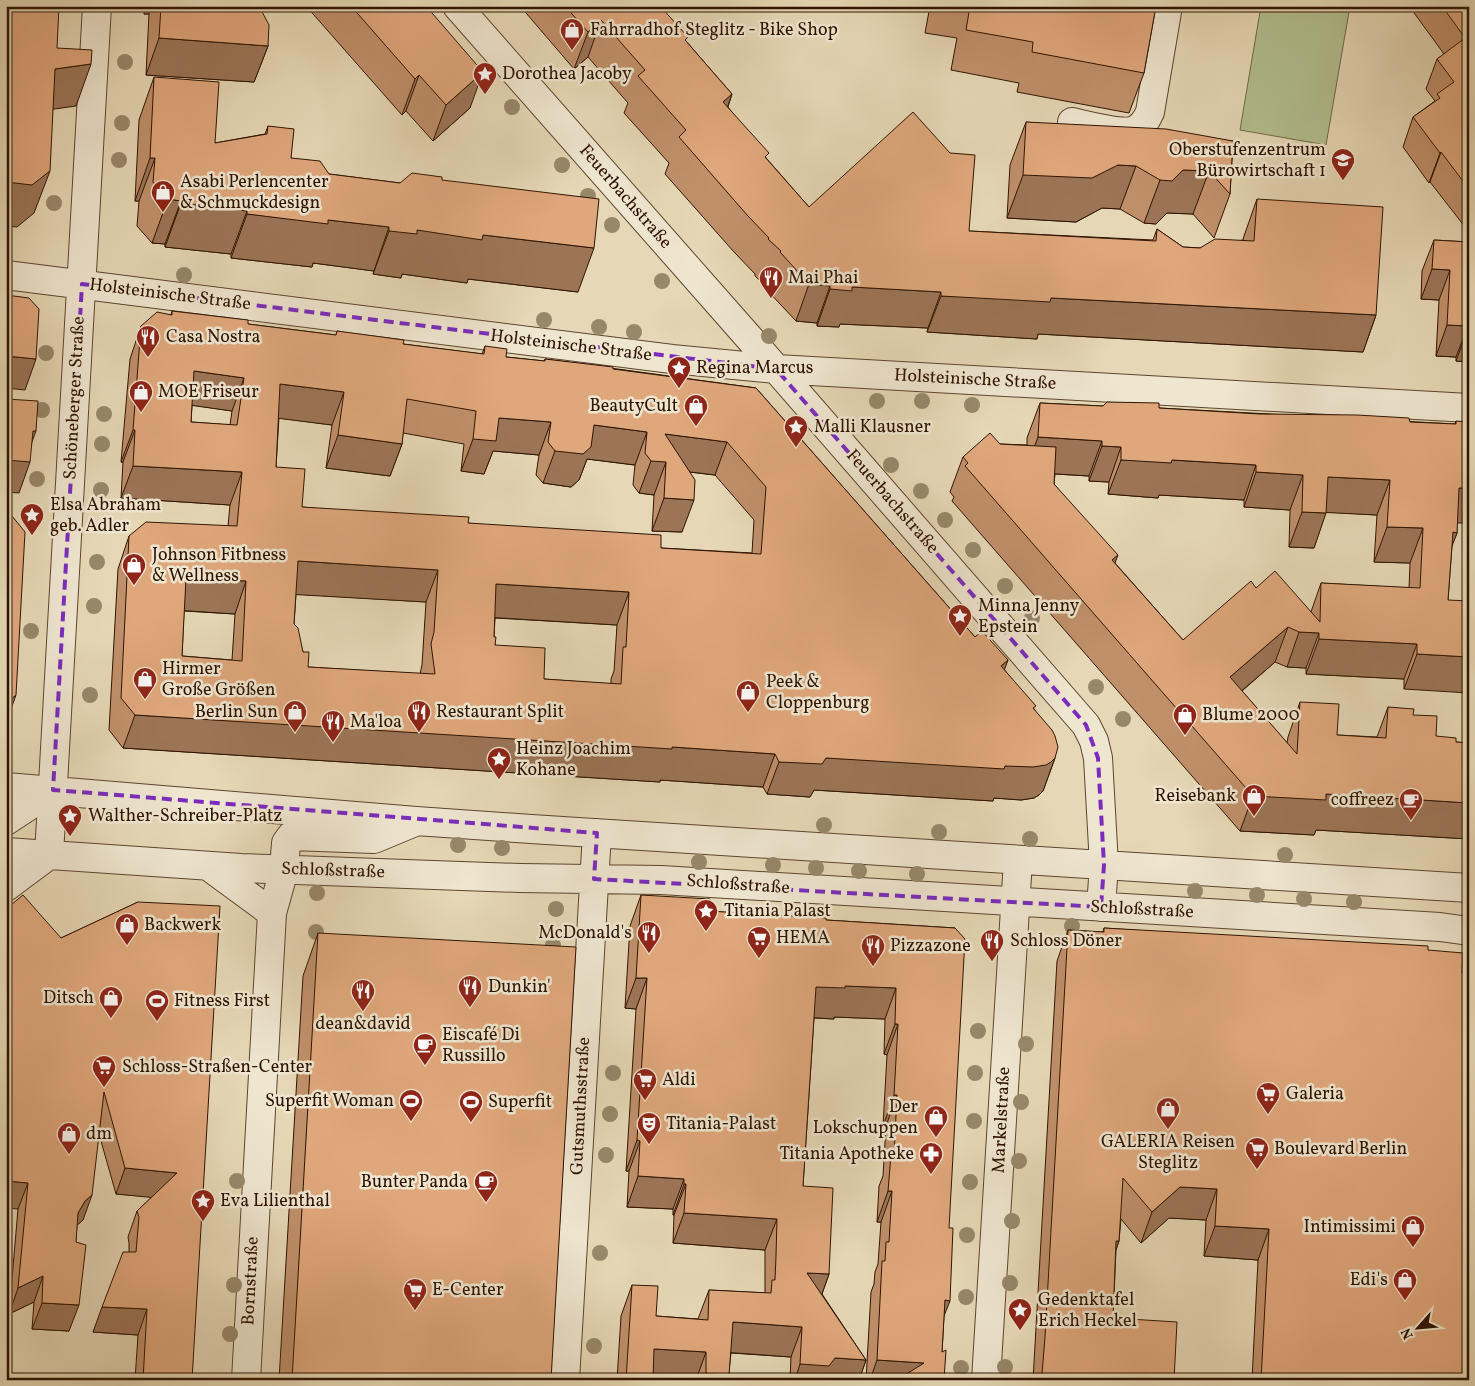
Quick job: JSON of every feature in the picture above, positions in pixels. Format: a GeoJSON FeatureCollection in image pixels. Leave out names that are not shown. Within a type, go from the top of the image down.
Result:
{"type":"FeatureCollection","features":[{"type":"Feature","properties":{"kind":"street","name":"Schöneberger Straße"},"geometry":{"type":"LineString","coordinates":[[53,790],[97,6]]}},
{"type":"Feature","properties":{"kind":"street","name":"Feuerbachstraße"},"geometry":{"type":"LineString","coordinates":[[457,6],[1086,725],[1094,741],[1098,758],[1104,865],[1101,907]]}},
{"type":"Feature","properties":{"kind":"street"},"geometry":{"type":"LineString","coordinates":[[1072,122],[1124,132],[1135,130],[1145,122],[1150,112],[1168,6]]}},
{"type":"Feature","properties":{"kind":"street","name":"Holsteinische Straße"},"geometry":{"type":"LineString","coordinates":[[6,275],[672,359],[776,369],[1469,408]]}},
{"type":"Feature","properties":{"kind":"street"},"geometry":{"type":"LineString","coordinates":[[6,787],[416,821],[1469,888]]}},
{"type":"Feature","properties":{"kind":"street"},"geometry":{"type":"LineString","coordinates":[[6,821],[53,790]]}},
{"type":"Feature","properties":{"kind":"street"},"geometry":{"type":"LineString","coordinates":[[6,887],[49,856],[53,790]]}},
{"type":"Feature","properties":{"kind":"street","name":"Bornstraße"},"geometry":{"type":"LineString","coordinates":[[246,1380],[272,913],[284,870],[286,843],[292,836],[374,839],[416,821]]}},
{"type":"Feature","properties":{"kind":"street","name":"Gutsmuthsstraße"},"geometry":{"type":"LineString","coordinates":[[565,1380],[597,833]]}},
{"type":"Feature","properties":{"kind":"street","name":"Schloßstraße"},"geometry":{"type":"LineString","coordinates":[[6,852],[284,870],[520,878],[661,880],[1469,931]]}},
{"type":"Feature","properties":{"kind":"street","name":"Markelstraße"},"geometry":{"type":"LineString","coordinates":[[986,1380],[1018,860]]}},
{"type":"Feature","properties":{"kind":"street"},"geometry":{"type":"LineString","coordinates":[[208,866],[272,913]]}},
{"type":"Feature","properties":{"kind":"highlighted area"},"geometry":{"type":"Polygon","coordinates":[[[82,284],[776,369],[1086,725],[1098,758],[1104,865],[1101,907],[594,879],[597,833],[53,790],[82,284]]]}},
{"type":"Feature","properties":{"kind":"green space"},"geometry":{"type":"Polygon","coordinates":[[[1261,6],[1350,6],[1326,145],[1240,130],[1261,6]]]}},
{"type":"Feature","properties":{"kind":"building"},"geometry":{"type":"Polygon","coordinates":[[[6,6],[59,6],[57,48],[92,50],[91,64],[55,69],[50,171],[32,185],[6,182],[6,6]]]}},
{"type":"Feature","properties":{"kind":"building"},"geometry":{"type":"Polygon","coordinates":[[[161,6],[259,6],[269,25],[268,46],[159,38],[161,6]]]}},
{"type":"Feature","properties":{"kind":"building"},"geometry":{"type":"Polygon","coordinates":[[[351,6],[426,6],[483,72],[446,105],[419,75],[415,79],[351,6]]]}},
{"type":"Feature","properties":{"kind":"building"},"geometry":{"type":"Polygon","coordinates":[[[565,6],[660,6],[688,37],[685,40],[732,94],[723,102],[769,153],[765,157],[809,207],[913,112],[950,153],[975,155],[969,231],[1156,241],[1157,229],[1183,247],[1200,248],[1215,239],[1254,241],[1257,199],[1383,207],[1376,315],[1051,298],[1050,302],[941,296],[941,292],[852,287],[852,291],[830,289],[830,286],[809,284],[679,137],[686,130],[638,76],[645,70],[601,20],[588,32],[565,6]]]}},
{"type":"Feature","properties":{"kind":"building"},"geometry":{"type":"Polygon","coordinates":[[[970,6],[1156,6],[1144,73],[1032,52],[1033,42],[966,30],[970,6]]]}},
{"type":"Feature","properties":{"kind":"building"},"geometry":{"type":"Polygon","coordinates":[[[1442,6],[1469,6],[1469,189],[1413,117],[1440,98],[1437,94],[1454,82],[1437,59],[1465,38],[1442,6]]]}},
{"type":"Feature","properties":{"kind":"building"},"geometry":{"type":"Polygon","coordinates":[[[154,77],[219,82],[215,143],[267,134],[268,126],[294,129],[291,158],[320,161],[329,174],[400,183],[412,173],[442,177],[442,180],[599,199],[594,248],[483,235],[482,240],[417,230],[417,234],[389,231],[389,227],[328,220],[328,224],[247,214],[247,211],[181,203],[181,201],[168,199],[153,182],[155,158],[150,158],[154,77]]]}},
{"type":"Feature","properties":{"kind":"building"},"geometry":{"type":"Polygon","coordinates":[[[1026,122],[1166,129],[1233,141],[1230,194],[1209,171],[1183,170],[1172,181],[1160,180],[1136,166],[1118,165],[1092,178],[1023,175],[1026,122]]]}},
{"type":"Feature","properties":{"kind":"building"},"geometry":{"type":"Polygon","coordinates":[[[1434,240],[1469,242],[1469,331],[1467,331],[1468,326],[1447,325],[1450,270],[1432,269],[1434,240]]]}},
{"type":"Feature","properties":{"kind":"building"},"geometry":{"type":"Polygon","coordinates":[[[6,295],[29,298],[39,309],[36,359],[6,356],[6,295]]]}},
{"type":"Feature","properties":{"kind":"building"},"geometry":{"type":"Polygon","coordinates":[[[172,311],[248,320],[248,324],[336,335],[337,331],[404,340],[403,344],[484,354],[485,346],[507,349],[506,357],[545,361],[545,359],[613,367],[613,369],[756,388],[975,637],[982,631],[1008,660],[1001,666],[1036,706],[1033,708],[1055,736],[1058,747],[1055,758],[1046,765],[1033,767],[1005,766],[1004,769],[826,758],[822,764],[779,762],[775,754],[135,715],[121,698],[129,536],[146,522],[237,526],[242,472],[133,466],[135,430],[133,430],[141,326],[157,312],[172,315],[172,311]],[[194,371],[191,422],[237,425],[244,378],[194,371]],[[280,384],[276,467],[305,469],[302,507],[469,517],[468,523],[661,535],[661,548],[761,554],[766,487],[727,442],[665,434],[695,480],[694,500],[664,498],[666,462],[651,461],[645,453],[647,432],[594,425],[591,447],[583,454],[555,451],[548,442],[551,422],[499,418],[496,441],[473,439],[476,411],[407,399],[402,444],[338,435],[344,392],[280,384]],[[298,561],[294,624],[298,628],[303,652],[309,652],[308,667],[435,674],[431,644],[434,632],[438,570],[298,561]],[[186,578],[182,656],[242,661],[246,581],[186,578]],[[496,584],[494,637],[496,637],[495,645],[545,648],[544,679],[621,684],[623,647],[626,647],[629,592],[496,584]]]}},
{"type":"Feature","properties":{"kind":"building"},"geometry":{"type":"Polygon","coordinates":[[[6,399],[38,401],[36,431],[33,431],[30,462],[6,460],[6,399]]]}},
{"type":"Feature","properties":{"kind":"building"},"geometry":{"type":"Polygon","coordinates":[[[1107,402],[1159,403],[1159,408],[1259,414],[1357,415],[1409,418],[1410,422],[1456,424],[1456,421],[1469,422],[1469,488],[1459,488],[1457,533],[1453,532],[1448,600],[1469,601],[1469,657],[1417,654],[1417,644],[1319,639],[1319,633],[1299,632],[1288,627],[1230,677],[1297,754],[1300,702],[1339,704],[1337,735],[1386,738],[1388,707],[1414,709],[1413,715],[1437,716],[1436,736],[1456,738],[1456,742],[1469,743],[1469,803],[1326,794],[1326,800],[1253,796],[965,466],[968,463],[963,457],[990,433],[1000,444],[1056,447],[1054,484],[1118,555],[1112,560],[1183,640],[1251,581],[1256,588],[1275,571],[1320,622],[1321,583],[1420,588],[1423,528],[1387,527],[1390,480],[1328,477],[1326,513],[1302,512],[1303,475],[1256,472],[1256,465],[1172,460],[1171,463],[1121,460],[1121,447],[1102,446],[1102,441],[1038,437],[1040,403],[1103,406],[1107,402]]]}},
{"type":"Feature","properties":{"kind":"building"},"geometry":{"type":"Polygon","coordinates":[[[6,516],[12,516],[25,532],[16,695],[6,703],[6,516]]]}},
{"type":"Feature","properties":{"kind":"building","name":"Schloss-Straßen-Center"},"geometry":{"type":"Polygon","coordinates":[[[23,895],[61,938],[138,902],[220,906],[192,1380],[143,1380],[147,1309],[102,1307],[123,1252],[136,1252],[139,1217],[137,1211],[177,1173],[125,1168],[104,1092],[92,1195],[85,1201],[78,1213],[76,1242],[86,1245],[79,1305],[42,1303],[43,1276],[18,1288],[28,1183],[6,1181],[6,909],[23,895]]]}},
{"type":"Feature","properties":{"kind":"building"},"geometry":{"type":"Polygon","coordinates":[[[641,895],[710,899],[708,911],[955,928],[965,939],[949,1228],[953,1228],[950,1301],[945,1300],[942,1352],[946,1350],[944,1380],[897,1380],[924,1363],[877,1360],[882,1261],[885,1261],[886,1242],[889,1242],[892,1191],[888,1191],[891,1155],[894,1156],[897,1095],[894,1095],[898,1024],[895,1024],[896,988],[845,986],[845,988],[816,987],[803,1186],[833,1188],[829,1274],[807,1273],[866,1360],[835,1358],[829,1366],[800,1364],[802,1327],[733,1322],[729,1375],[706,1374],[706,1352],[654,1349],[653,1380],[626,1380],[632,1285],[658,1286],[656,1316],[708,1320],[709,1290],[771,1293],[772,1280],[775,1280],[776,1256],[777,1219],[684,1213],[686,1184],[684,1184],[684,1179],[638,1176],[640,1141],[637,1140],[647,978],[636,978],[641,895]]]}},
{"type":"Feature","properties":{"kind":"building","name":"Boulevard Berlin"},"geometry":{"type":"Polygon","coordinates":[[[1104,928],[1428,946],[1428,950],[1463,953],[1462,973],[1469,974],[1469,1380],[1261,1380],[1269,1229],[1215,1226],[1217,1189],[1180,1187],[1152,1212],[1123,1178],[1119,1241],[1116,1241],[1113,1318],[1177,1322],[1174,1380],[1039,1380],[1042,1374],[1045,1337],[1068,930],[1104,932],[1104,928]]]}},
{"type":"Feature","properties":{"kind":"building"},"geometry":{"type":"Polygon","coordinates":[[[318,933],[576,947],[551,1380],[292,1380],[318,933]]]}},
{"type":"Feature","properties":{"kind":"place","name":"Fahrradhof Steglitz - Bike Shop"},"geometry":{"type":"Point","coordinates":[572,51]}},
{"type":"Feature","properties":{"kind":"place","name":"Dorothea Jacoby"},"geometry":{"type":"Point","coordinates":[485,95]}},
{"type":"Feature","properties":{"kind":"place","name":"Oberstufenzentrum Bürowirtschaft 1"},"geometry":{"type":"Point","coordinates":[1343,181]}},
{"type":"Feature","properties":{"kind":"place","name":"Asabi Perlencenter & Schmuckdesign"},"geometry":{"type":"Point","coordinates":[163,213]}},
{"type":"Feature","properties":{"kind":"place","name":"Mai Phai"},"geometry":{"type":"Point","coordinates":[771,299]}},
{"type":"Feature","properties":{"kind":"place","name":"Casa Nostra"},"geometry":{"type":"Point","coordinates":[148,358]}},
{"type":"Feature","properties":{"kind":"place","name":"Regina Marcus"},"geometry":{"type":"Point","coordinates":[679,389]}},
{"type":"Feature","properties":{"kind":"place","name":"MOE Friseur"},"geometry":{"type":"Point","coordinates":[141,413]}},
{"type":"Feature","properties":{"kind":"place","name":"BeautyCult"},"geometry":{"type":"Point","coordinates":[696,427]}},
{"type":"Feature","properties":{"kind":"place","name":"Malli Klausner"},"geometry":{"type":"Point","coordinates":[796,448]}},
{"type":"Feature","properties":{"kind":"place","name":"Elsa Abraham geb. Adler"},"geometry":{"type":"Point","coordinates":[32,536]}},
{"type":"Feature","properties":{"kind":"place","name":"Johnson Fitbness & Wellness"},"geometry":{"type":"Point","coordinates":[134,586]}},
{"type":"Feature","properties":{"kind":"place","name":"Minna Jenny Epstein"},"geometry":{"type":"Point","coordinates":[960,637]}},
{"type":"Feature","properties":{"kind":"place","name":"Hirmer Große Größen"},"geometry":{"type":"Point","coordinates":[145,700]}},
{"type":"Feature","properties":{"kind":"place","name":"Peek & Cloppenburg"},"geometry":{"type":"Point","coordinates":[748,713]}},
{"type":"Feature","properties":{"kind":"place","name":"Berlin Sun"},"geometry":{"type":"Point","coordinates":[295,733]}},
{"type":"Feature","properties":{"kind":"place","name":"Restaurant Split"},"geometry":{"type":"Point","coordinates":[419,733]}},
{"type":"Feature","properties":{"kind":"place","name":"Blume 2000"},"geometry":{"type":"Point","coordinates":[1185,736]}},
{"type":"Feature","properties":{"kind":"place","name":"Ma'loa"},"geometry":{"type":"Point","coordinates":[333,743]}},
{"type":"Feature","properties":{"kind":"place","name":"Heinz Joachim Kohane"},"geometry":{"type":"Point","coordinates":[499,780]}},
{"type":"Feature","properties":{"kind":"place","name":"Reisebank"},"geometry":{"type":"Point","coordinates":[1254,817]}},
{"type":"Feature","properties":{"kind":"place","name":"coffreez"},"geometry":{"type":"Point","coordinates":[1411,821]}},
{"type":"Feature","properties":{"kind":"place","name":"Walther-Schreiber-Platz"},"geometry":{"type":"Point","coordinates":[70,837]}},
{"type":"Feature","properties":{"kind":"place","name":"Titania Palast"},"geometry":{"type":"Point","coordinates":[706,932]}},
{"type":"Feature","properties":{"kind":"place","name":"Backwerk"},"geometry":{"type":"Point","coordinates":[127,946]}},
{"type":"Feature","properties":{"kind":"place","name":"McDonald's"},"geometry":{"type":"Point","coordinates":[649,954]}},
{"type":"Feature","properties":{"kind":"place","name":"HEMA"},"geometry":{"type":"Point","coordinates":[759,959]}},
{"type":"Feature","properties":{"kind":"place","name":"Schloss Döner"},"geometry":{"type":"Point","coordinates":[992,962]}},
{"type":"Feature","properties":{"kind":"place","name":"Pizzazone"},"geometry":{"type":"Point","coordinates":[873,967]}},
{"type":"Feature","properties":{"kind":"place","name":"Dunkin'"},"geometry":{"type":"Point","coordinates":[470,1008]}},
{"type":"Feature","properties":{"kind":"place","name":"dean&david"},"geometry":{"type":"Point","coordinates":[363,1012]}},
{"type":"Feature","properties":{"kind":"place","name":"Ditsch"},"geometry":{"type":"Point","coordinates":[111,1019]}},
{"type":"Feature","properties":{"kind":"place","name":"Fitness First"},"geometry":{"type":"Point","coordinates":[157,1022]}},
{"type":"Feature","properties":{"kind":"place","name":"Eiscafé Di Russillo"},"geometry":{"type":"Point","coordinates":[425,1066]}},
{"type":"Feature","properties":{"kind":"place","name":"Schloss-Straßen-Center"},"geometry":{"type":"Point","coordinates":[104,1088]}},
{"type":"Feature","properties":{"kind":"place","name":"Aldi"},"geometry":{"type":"Point","coordinates":[645,1101]}},
{"type":"Feature","properties":{"kind":"place","name":"Galeria"},"geometry":{"type":"Point","coordinates":[1268,1115]}},
{"type":"Feature","properties":{"kind":"place","name":"Superfit Woman"},"geometry":{"type":"Point","coordinates":[411,1122]}},
{"type":"Feature","properties":{"kind":"place","name":"Superfit"},"geometry":{"type":"Point","coordinates":[471,1123]}},
{"type":"Feature","properties":{"kind":"place","name":"GALERIA Reisen Steglitz"},"geometry":{"type":"Point","coordinates":[1168,1130]}},
{"type":"Feature","properties":{"kind":"place","name":"Der Lokschuppen"},"geometry":{"type":"Point","coordinates":[936,1138]}},
{"type":"Feature","properties":{"kind":"place","name":"Titania-Palast"},"geometry":{"type":"Point","coordinates":[649,1145]}},
{"type":"Feature","properties":{"kind":"place","name":"dm"},"geometry":{"type":"Point","coordinates":[69,1155]}},
{"type":"Feature","properties":{"kind":"place","name":"Boulevard Berlin"},"geometry":{"type":"Point","coordinates":[1257,1170]}},
{"type":"Feature","properties":{"kind":"place","name":"Titania Apotheke"},"geometry":{"type":"Point","coordinates":[931,1175]}},
{"type":"Feature","properties":{"kind":"place","name":"Bunter Panda"},"geometry":{"type":"Point","coordinates":[486,1203]}},
{"type":"Feature","properties":{"kind":"place","name":"Eva Lilienthal"},"geometry":{"type":"Point","coordinates":[203,1222]}},
{"type":"Feature","properties":{"kind":"place","name":"Intimissimi"},"geometry":{"type":"Point","coordinates":[1413,1248]}},
{"type":"Feature","properties":{"kind":"place","name":"Edi's"},"geometry":{"type":"Point","coordinates":[1405,1301]}},
{"type":"Feature","properties":{"kind":"place","name":"E-Center"},"geometry":{"type":"Point","coordinates":[415,1311]}},
{"type":"Feature","properties":{"kind":"place","name":"Gedenktafel Erich Heckel"},"geometry":{"type":"Point","coordinates":[1020,1331]}}]}
